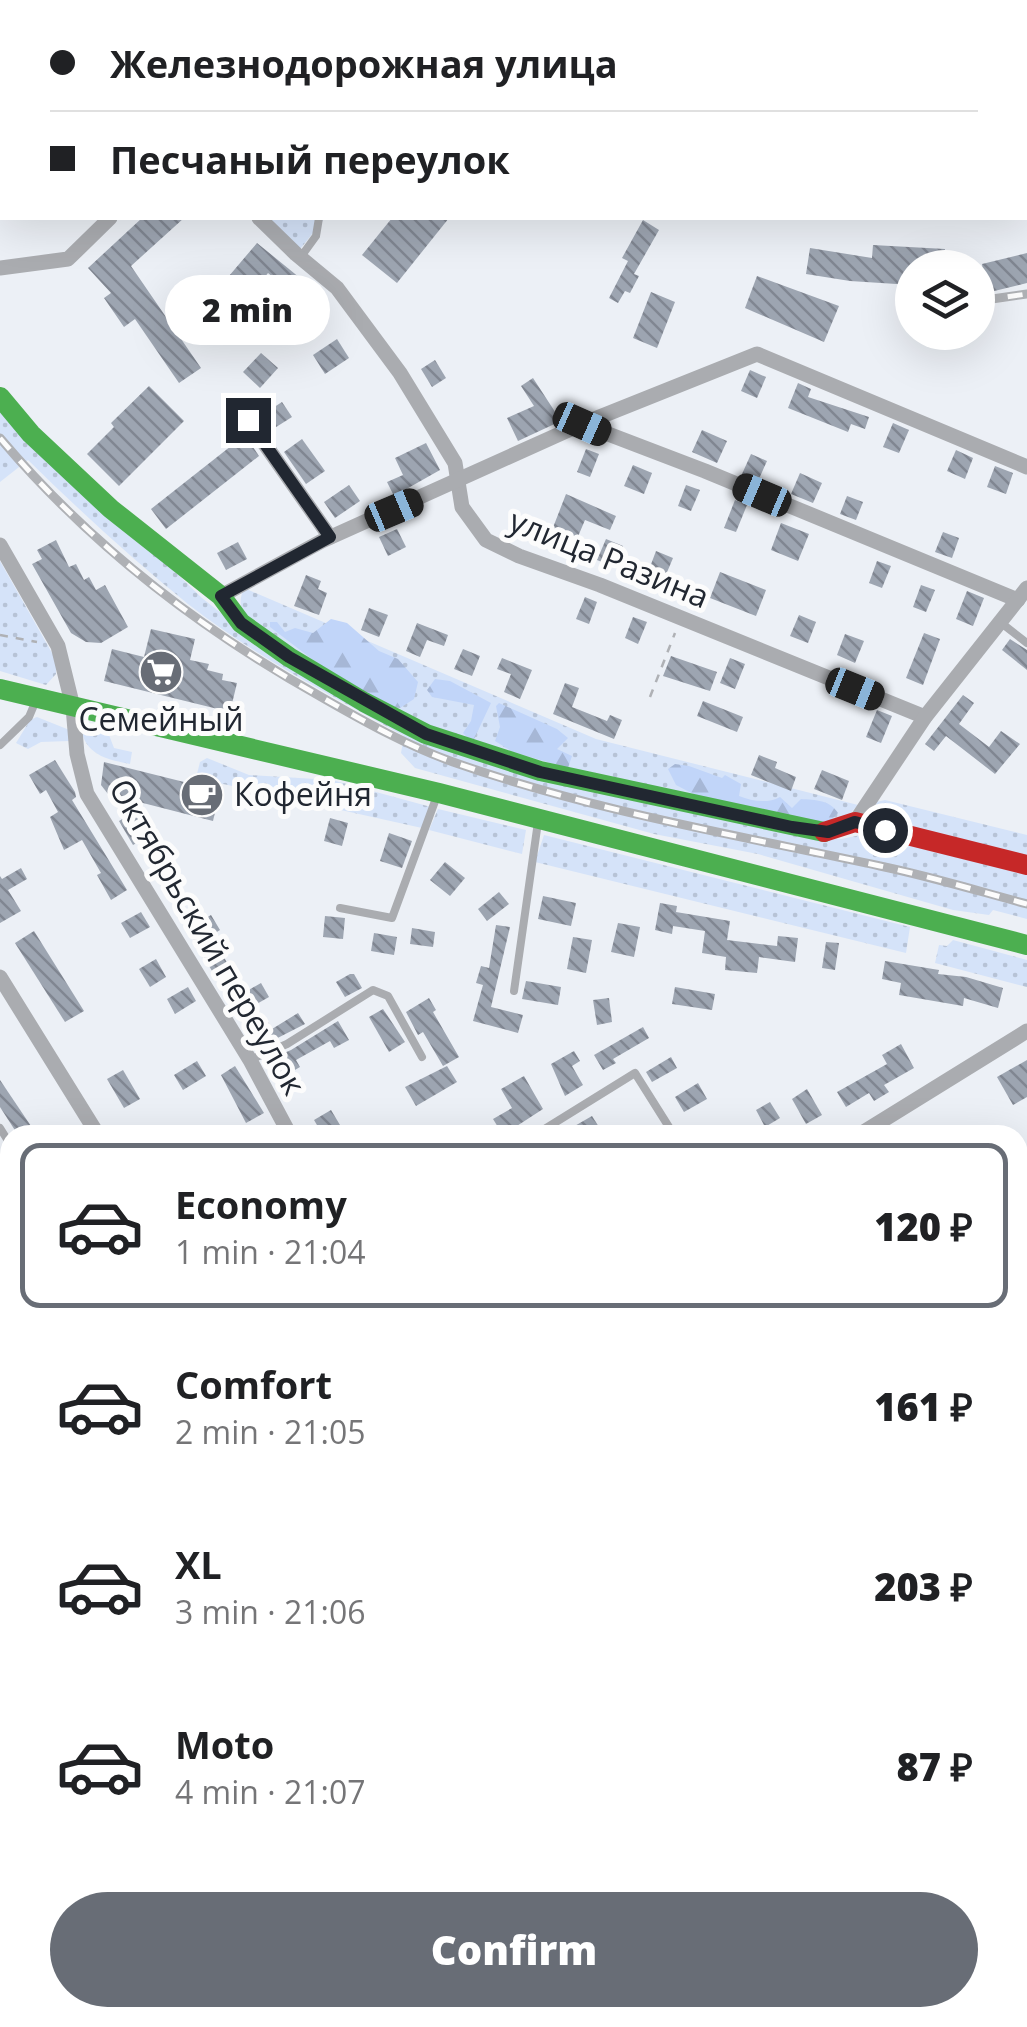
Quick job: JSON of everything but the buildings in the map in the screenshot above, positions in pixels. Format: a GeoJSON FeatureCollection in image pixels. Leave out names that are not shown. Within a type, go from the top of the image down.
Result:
{"type":"FeatureCollection","features":[{"type":"Feature","properties":{"kind":"street"},"geometry":{"type":"LineString","coordinates":[[0,268],[68,259],[108,220]]}},
{"type":"Feature","properties":{"kind":"street","name":"улица Разина"},"geometry":{"type":"LineString","coordinates":[[261,220],[337,288],[400,373],[455,463],[462,508],[486,540],[924,717]]}},
{"type":"Feature","properties":{"kind":"street"},"geometry":{"type":"LineString","coordinates":[[221,596],[330,537],[582,424],[756,354],[1027,467]]}},
{"type":"Feature","properties":{"kind":"street"},"geometry":{"type":"LineString","coordinates":[[0,396],[31,434],[111,509],[221,596],[241,623],[289,657],[426,734],[540,772],[792,827],[828,832],[855,822],[1027,865]]}},
{"type":"Feature","properties":{"kind":"street"},"geometry":{"type":"LineString","coordinates":[[248,420],[330,537]]}},
{"type":"Feature","properties":{"kind":"street"},"geometry":{"type":"LineString","coordinates":[[582,424],[1022,594],[924,717],[855,822]]}},
{"type":"Feature","properties":{"kind":"street","name":"Октябрьский переулок"},"geometry":{"type":"LineString","coordinates":[[0,546],[58,646],[87,794],[250,1060],[285,1125]]}},
{"type":"Feature","properties":{"kind":"street"},"geometry":{"type":"LineString","coordinates":[[0,688],[438,793],[1027,945]]}},
{"type":"Feature","properties":{"kind":"street"},"geometry":{"type":"LineString","coordinates":[[0,977],[92,1125]]}},
{"type":"Feature","properties":{"kind":"street"},"geometry":{"type":"LineString","coordinates":[[875,1125],[1027,1031]]}},
{"type":"Feature","properties":{"kind":"lane"},"geometry":{"type":"LineString","coordinates":[[298,256],[316,236],[319,220]]}},
{"type":"Feature","properties":{"kind":"lane"},"geometry":{"type":"LineString","coordinates":[[1000,622],[1027,643]]}},
{"type":"Feature","properties":{"kind":"lane"},"geometry":{"type":"LineString","coordinates":[[0,744],[29,717],[37,698]]}},
{"type":"Feature","properties":{"kind":"lane"},"geometry":{"type":"LineString","coordinates":[[340,908],[392,918],[438,793]]}},
{"type":"Feature","properties":{"kind":"lane"},"geometry":{"type":"LineString","coordinates":[[514,991],[538,819]]}},
{"type":"Feature","properties":{"kind":"lane"},"geometry":{"type":"LineString","coordinates":[[250,1060],[287,1044],[372,990],[388,996],[422,1057]]}},
{"type":"Feature","properties":{"kind":"lane"},"geometry":{"type":"LineString","coordinates":[[552,1125],[635,1073],[668,1125]]}},
{"type":"Feature","properties":{"kind":"path"},"geometry":{"type":"LineString","coordinates":[[650,697],[681,618]]}},
{"type":"Feature","properties":{"kind":"path"},"geometry":{"type":"LineString","coordinates":[[0,635],[58,646]]}},
{"type":"Feature","properties":{"kind":"shaded area"},"geometry":{"type":"Polygon","coordinates":[[[261,220],[323,220],[296,254],[261,220]]]}},
{"type":"Feature","properties":{"kind":"shaded area"},"geometry":{"type":"Polygon","coordinates":[[[0,402],[202,598],[235,624],[397,723],[821,837],[841,839],[876,832],[1027,869],[1027,919],[993,910],[989,915],[953,910],[758,854],[654,834],[415,768],[401,753],[404,736],[293,674],[213,623],[126,552],[28,460],[0,482],[0,402]]]}},
{"type":"Feature","properties":{"kind":"shaded area"},"geometry":{"type":"Polygon","coordinates":[[[0,561],[56,660],[56,674],[46,685],[0,671],[0,561]]]}},
{"type":"Feature","properties":{"kind":"shaded area"},"geometry":{"type":"Polygon","coordinates":[[[244,588],[596,739],[858,805],[842,822],[636,786],[432,732],[344,683],[247,618],[241,604],[244,588]]]}},
{"type":"Feature","properties":{"kind":"shaded area"},"geometry":{"type":"Polygon","coordinates":[[[37,717],[72,731],[69,741],[41,742],[28,749],[16,743],[30,720],[37,717]]]}},
{"type":"Feature","properties":{"kind":"shaded area"},"geometry":{"type":"Polygon","coordinates":[[[88,729],[109,735],[114,748],[132,752],[130,764],[89,747],[82,733],[88,729]]]}},
{"type":"Feature","properties":{"kind":"shaded area"},"geometry":{"type":"Polygon","coordinates":[[[207,758],[249,775],[332,780],[431,807],[422,828],[196,778],[200,762],[207,758]]]}},
{"type":"Feature","properties":{"kind":"shaded area"},"geometry":{"type":"Polygon","coordinates":[[[885,800],[1027,835],[1027,860],[898,827],[877,811],[876,802],[885,800]]]}},
{"type":"Feature","properties":{"kind":"shaded area"},"geometry":{"type":"Polygon","coordinates":[[[438,809],[526,830],[522,854],[429,830],[438,809]]]}},
{"type":"Feature","properties":{"kind":"shaded area"},"geometry":{"type":"Polygon","coordinates":[[[544,835],[910,927],[906,953],[535,862],[544,835]]]}},
{"type":"Feature","properties":{"kind":"shaded area"},"geometry":{"type":"Polygon","coordinates":[[[953,940],[1027,960],[1027,987],[935,963],[939,945],[947,946],[953,940]]]}},
{"type":"Feature","properties":{"kind":"green space"},"geometry":{"type":"Polygon","coordinates":[[[331,619],[347,623],[379,651],[398,659],[418,682],[414,699],[400,708],[391,707],[338,679],[270,627],[270,622],[277,622],[285,632],[295,628],[313,633],[331,619]]]}},
{"type":"Feature","properties":{"kind":"green space"},"geometry":{"type":"Polygon","coordinates":[[[435,679],[450,681],[491,703],[474,739],[463,733],[471,721],[474,705],[432,697],[427,690],[435,679]]]}},
{"type":"Feature","properties":{"kind":"green space"},"geometry":{"type":"Polygon","coordinates":[[[499,703],[557,729],[568,738],[557,749],[572,756],[568,768],[513,752],[495,741],[500,727],[496,706],[499,703]]]}},
{"type":"Feature","properties":{"kind":"green space"},"geometry":{"type":"Polygon","coordinates":[[[675,764],[722,778],[725,775],[741,784],[739,796],[744,798],[765,801],[780,797],[792,808],[801,799],[817,800],[831,805],[838,813],[822,823],[699,797],[676,785],[668,769],[675,764]]]}},
{"type":"Feature","properties":{"kind":"railway"},"geometry":{"type":"LineString","coordinates":[[995,299],[1027,294]]}},
{"type":"Feature","properties":{"kind":"railway"},"geometry":{"type":"LineString","coordinates":[[0,438],[72,515],[191,614],[278,672],[420,749],[558,795],[898,870],[1027,904]]}},
{"type":"Feature","properties":{"kind":"traffic: fast"},"geometry":{"type":"LineString","coordinates":[[0,397],[31,434],[111,509],[221,596],[241,623],[364,702],[426,734],[540,771],[824,832]]}},
{"type":"Feature","properties":{"kind":"traffic: fast"},"geometry":{"type":"LineString","coordinates":[[0,689],[439,793],[1027,945]]}},
{"type":"Feature","properties":{"kind":"traffic: jam"},"geometry":{"type":"LineString","coordinates":[[824,832],[855,822],[1027,865]]}},
{"type":"Feature","properties":{"kind":"place","name":"Семейный"},"geometry":{"type":"Point","coordinates":[161,672]}},
{"type":"Feature","properties":{"kind":"place","name":"Кофейня"},"geometry":{"type":"Point","coordinates":[202,795]}},
{"type":"Feature","properties":{"kind":"route"},"geometry":{"type":"LineString","coordinates":[[248,420],[330,537],[221,596],[241,623],[289,657],[426,734],[540,772],[792,827],[828,832],[855,822],[885,830]]}}]}
